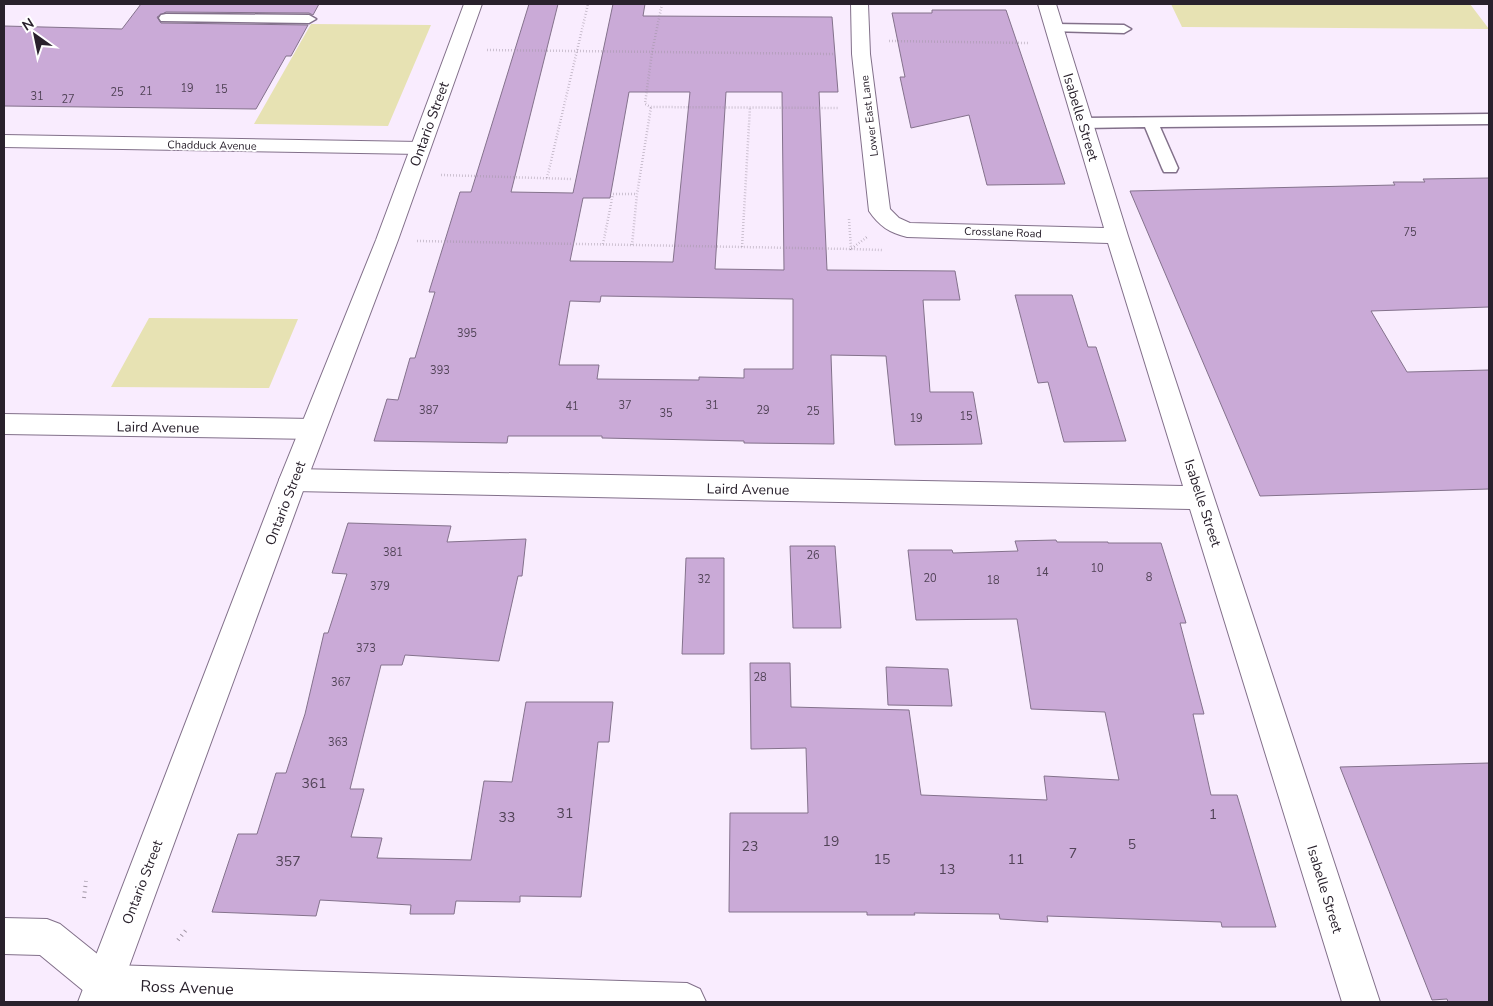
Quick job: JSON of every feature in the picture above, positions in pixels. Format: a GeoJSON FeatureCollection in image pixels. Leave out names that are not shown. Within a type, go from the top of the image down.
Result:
{"type":"FeatureCollection","features":[{"type":"Feature","properties":{"kind":"street","name":"Ontario Street"},"geometry":{"type":"LineString","coordinates":[[100,993],[293,480],[387,240],[473,4]]}},
{"type":"Feature","properties":{"kind":"street","name":"Lower East Lane"},"geometry":{"type":"LineString","coordinates":[[859,4],[862,54],[880,212],[891,223]]}},
{"type":"Feature","properties":{"kind":"street","name":"Isabelle Street"},"geometry":{"type":"LineString","coordinates":[[1046,4],[1117,236],[1361,1002]]}},
{"type":"Feature","properties":{"kind":"street","name":"Chadduck Avenue"},"geometry":{"type":"LineString","coordinates":[[4,141],[420,148]]}},
{"type":"Feature","properties":{"kind":"street","name":"Crosslane Road"},"geometry":{"type":"LineString","coordinates":[[891,223],[907,230],[1117,236]]}},
{"type":"Feature","properties":{"kind":"street","name":"Laird Avenue"},"geometry":{"type":"LineString","coordinates":[[4,424],[313,429]]}},
{"type":"Feature","properties":{"kind":"street","name":"Laird Avenue"},"geometry":{"type":"LineString","coordinates":[[293,480],[1202,498]]}},
{"type":"Feature","properties":{"kind":"street"},"geometry":{"type":"LineString","coordinates":[[4,936],[47,937],[100,993]]}},
{"type":"Feature","properties":{"kind":"street","name":"Ross Avenue"},"geometry":{"type":"LineString","coordinates":[[100,993],[687,1002]]}},
{"type":"Feature","properties":{"kind":"lane"},"geometry":{"type":"LineString","coordinates":[[166,18],[309,19]]}},
{"type":"Feature","properties":{"kind":"lane"},"geometry":{"type":"LineString","coordinates":[[1054,28],[1124,29]]}},
{"type":"Feature","properties":{"kind":"lane"},"geometry":{"type":"LineString","coordinates":[[1082,123],[1489,119]]}},
{"type":"Feature","properties":{"kind":"lane"},"geometry":{"type":"LineString","coordinates":[[1150,122],[1170,168]]}},
{"type":"Feature","properties":{"kind":"path"},"geometry":{"type":"LineString","coordinates":[[548,178],[588,4]]}},
{"type":"Feature","properties":{"kind":"path"},"geometry":{"type":"LineString","coordinates":[[662,4],[652,52],[645,104],[651,107],[842,108]]}},
{"type":"Feature","properties":{"kind":"path"},"geometry":{"type":"LineString","coordinates":[[880,41],[1036,43]]}},
{"type":"Feature","properties":{"kind":"path"},"geometry":{"type":"LineString","coordinates":[[484,50],[837,54]]}},
{"type":"Feature","properties":{"kind":"path"},"geometry":{"type":"LineString","coordinates":[[632,245],[651,107]]}},
{"type":"Feature","properties":{"kind":"path"},"geometry":{"type":"LineString","coordinates":[[742,247],[750,107]]}},
{"type":"Feature","properties":{"kind":"path"},"geometry":{"type":"LineString","coordinates":[[437,174],[571,179]]}},
{"type":"Feature","properties":{"kind":"path"},"geometry":{"type":"LineString","coordinates":[[603,244],[613,194],[638,194]]}},
{"type":"Feature","properties":{"kind":"path"},"geometry":{"type":"LineString","coordinates":[[411,240],[851,249],[867,237]]}},
{"type":"Feature","properties":{"kind":"path"},"geometry":{"type":"LineString","coordinates":[[84,898],[86,881]]}},
{"type":"Feature","properties":{"kind":"path"},"geometry":{"type":"LineString","coordinates":[[178,940],[186,930]]}},
{"type":"Feature","properties":{"kind":"shaded area"},"geometry":{"type":"Polygon","coordinates":[[[1171,4],[1470,4],[1489,29],[1182,27],[1171,4]]]}},
{"type":"Feature","properties":{"kind":"shaded area"},"geometry":{"type":"Polygon","coordinates":[[[311,24],[431,25],[388,126],[254,124],[311,24]]]}},
{"type":"Feature","properties":{"kind":"shaded area"},"geometry":{"type":"Polygon","coordinates":[[[149,318],[298,319],[269,388],[111,387],[149,318]]]}},
{"type":"Feature","properties":{"kind":"building"},"geometry":{"type":"Polygon","coordinates":[[[141,4],[319,4],[313,15],[309,13],[166,12],[157,17],[161,23],[308,25],[291,56],[286,56],[256,109],[4,106],[4,26],[122,29],[141,4]]]}},
{"type":"Feature","properties":{"kind":"building"},"geometry":{"type":"Polygon","coordinates":[[[529,4],[558,4],[511,192],[573,193],[613,4],[645,4],[643,16],[832,17],[838,92],[819,92],[827,270],[955,271],[960,300],[923,300],[930,392],[973,392],[982,444],[895,445],[886,356],[831,355],[834,444],[744,443],[744,441],[602,438],[602,436],[508,436],[507,443],[374,441],[387,399],[398,400],[410,358],[415,358],[435,292],[429,292],[460,192],[471,192],[529,4]],[[629,92],[610,198],[583,198],[570,261],[673,262],[690,92],[629,92]],[[726,92],[715,269],[784,270],[782,92],[726,92]],[[601,296],[600,302],[570,301],[559,365],[599,365],[597,379],[699,380],[699,377],[744,378],[744,369],[793,369],[793,299],[601,296]]]}},
{"type":"Feature","properties":{"kind":"building"},"geometry":{"type":"Polygon","coordinates":[[[932,10],[1006,10],[1065,184],[987,185],[969,115],[911,128],[900,77],[905,77],[892,13],[932,13],[932,10]]]}},
{"type":"Feature","properties":{"kind":"building"},"geometry":{"type":"Polygon","coordinates":[[[1489,178],[1489,307],[1371,311],[1407,372],[1489,370],[1489,489],[1260,496],[1130,191],[1395,185],[1393,182],[1425,182],[1423,179],[1489,178]]]}},
{"type":"Feature","properties":{"kind":"building"},"geometry":{"type":"Polygon","coordinates":[[[1015,295],[1072,295],[1088,347],[1096,347],[1126,441],[1064,442],[1048,382],[1038,383],[1015,295]]]}},
{"type":"Feature","properties":{"kind":"building"},"geometry":{"type":"Polygon","coordinates":[[[348,523],[451,526],[447,542],[526,539],[522,576],[518,576],[499,661],[405,655],[402,665],[381,665],[350,789],[364,789],[351,837],[382,838],[377,858],[471,860],[484,781],[512,782],[526,702],[613,702],[609,742],[598,742],[581,897],[520,896],[520,902],[456,901],[454,914],[410,914],[411,905],[320,900],[316,916],[212,912],[238,834],[257,834],[276,773],[286,773],[305,714],[324,633],[328,633],[347,574],[332,573],[348,523]]]}},
{"type":"Feature","properties":{"kind":"building"},"geometry":{"type":"Polygon","coordinates":[[[1056,540],[1057,542],[1161,543],[1186,623],[1180,623],[1204,714],[1193,714],[1211,795],[1237,795],[1276,927],[1222,927],[1221,922],[1047,916],[1048,922],[1000,919],[999,914],[914,913],[915,915],[867,915],[867,912],[729,912],[730,813],[808,813],[806,748],[751,749],[750,663],[790,663],[791,707],[909,710],[921,795],[1047,800],[1044,776],[1119,780],[1105,712],[1031,709],[1017,619],[916,620],[908,550],[952,550],[953,553],[1018,551],[1015,541],[1056,540]]]}},
{"type":"Feature","properties":{"kind":"building"},"geometry":{"type":"Polygon","coordinates":[[[790,546],[835,546],[841,628],[793,628],[790,546]]]}},
{"type":"Feature","properties":{"kind":"building"},"geometry":{"type":"Polygon","coordinates":[[[686,558],[724,558],[724,654],[682,654],[686,558]]]}},
{"type":"Feature","properties":{"kind":"building"},"geometry":{"type":"Polygon","coordinates":[[[886,667],[948,669],[952,706],[888,705],[886,667]]]}},
{"type":"Feature","properties":{"kind":"building"},"geometry":{"type":"Polygon","coordinates":[[[1489,763],[1489,1002],[1448,1002],[1447,999],[1432,1000],[1340,767],[1489,763]]]}}]}
